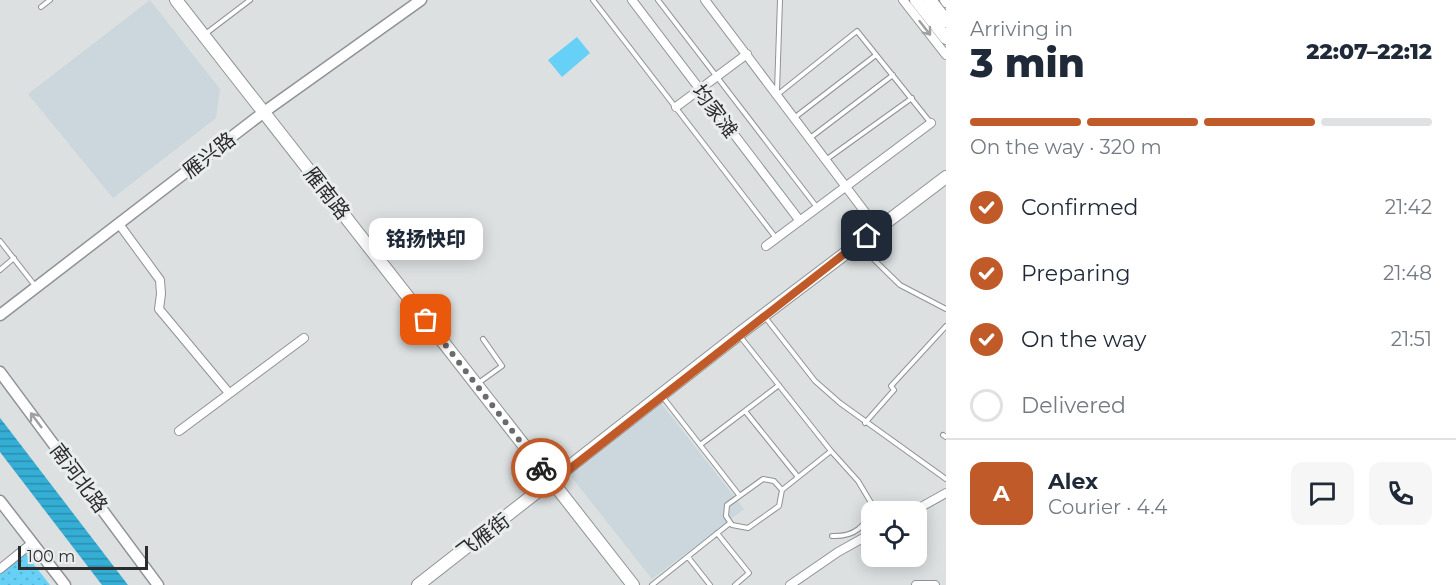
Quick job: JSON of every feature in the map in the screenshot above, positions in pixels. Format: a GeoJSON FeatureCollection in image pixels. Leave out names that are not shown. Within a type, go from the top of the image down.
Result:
{"type":"FeatureCollection","features":[{"type":"Feature","properties":{"kind":"main road","name":"雁南路"},"geometry":{"type":"LineString","coordinates":[[176,0],[633,585]]}},
{"type":"Feature","properties":{"kind":"main road"},"geometry":{"type":"LineString","coordinates":[[916,0],[946,38]]}},
{"type":"Feature","properties":{"kind":"main road"},"geometry":{"type":"LineString","coordinates":[[930,0],[946,21]]}},
{"type":"Feature","properties":{"kind":"main road","name":"飞雁街"},"geometry":{"type":"LineString","coordinates":[[418,585],[553,482],[739,334],[946,177]]}},
{"type":"Feature","properties":{"kind":"street","name":"雁兴路"},"geometry":{"type":"LineString","coordinates":[[0,315],[264,112],[419,0]]}},
{"type":"Feature","properties":{"kind":"street","name":"均家滩"},"geometry":{"type":"LineString","coordinates":[[632,0],[800,221]]}},
{"type":"Feature","properties":{"kind":"street"},"geometry":{"type":"LineString","coordinates":[[705,0],[847,185],[877,228]]}},
{"type":"Feature","properties":{"kind":"street"},"geometry":{"type":"LineString","coordinates":[[903,0],[946,56]]}},
{"type":"Feature","properties":{"kind":"street"},"geometry":{"type":"LineString","coordinates":[[676,107],[747,54]]}},
{"type":"Feature","properties":{"kind":"street"},"geometry":{"type":"LineString","coordinates":[[766,246],[931,123]]}},
{"type":"Feature","properties":{"kind":"street"},"geometry":{"type":"LineString","coordinates":[[119,224],[160,280],[162,294],[159,309],[229,393]]}},
{"type":"Feature","properties":{"kind":"street"},"geometry":{"type":"LineString","coordinates":[[178,431],[304,338]]}},
{"type":"Feature","properties":{"kind":"street","name":"南河北路"},"geometry":{"type":"LineString","coordinates":[[0,372],[158,585]]}},
{"type":"Feature","properties":{"kind":"street"},"geometry":{"type":"LineString","coordinates":[[927,504],[946,493]]}},
{"type":"Feature","properties":{"kind":"street"},"geometry":{"type":"LineString","coordinates":[[0,501],[64,585]]}},
{"type":"Feature","properties":{"kind":"street"},"geometry":{"type":"LineString","coordinates":[[790,585],[837,552],[861,539]]}},
{"type":"Feature","properties":{"kind":"street"},"geometry":{"type":"LineString","coordinates":[[0,569],[32,543]]}},
{"type":"Feature","properties":{"kind":"street"},"geometry":{"type":"LineString","coordinates":[[916,585],[935,585]]}},
{"type":"Feature","properties":{"kind":"lane"},"geometry":{"type":"LineString","coordinates":[[41,8],[50,0]]}},
{"type":"Feature","properties":{"kind":"lane"},"geometry":{"type":"LineString","coordinates":[[204,36],[250,0]]}},
{"type":"Feature","properties":{"kind":"lane"},"geometry":{"type":"LineString","coordinates":[[593,0],[777,238]]}},
{"type":"Feature","properties":{"kind":"lane"},"geometry":{"type":"LineString","coordinates":[[658,0],[817,208]]}},
{"type":"Feature","properties":{"kind":"lane"},"geometry":{"type":"LineString","coordinates":[[777,94],[780,0]]}},
{"type":"Feature","properties":{"kind":"lane"},"geometry":{"type":"LineString","coordinates":[[777,94],[857,31],[931,123]]}},
{"type":"Feature","properties":{"kind":"lane"},"geometry":{"type":"LineString","coordinates":[[794,118],[876,55]]}},
{"type":"Feature","properties":{"kind":"lane"},"geometry":{"type":"LineString","coordinates":[[810,139],[893,75]]}},
{"type":"Feature","properties":{"kind":"lane"},"geometry":{"type":"LineString","coordinates":[[827,160],[912,98]]}},
{"type":"Feature","properties":{"kind":"lane"},"geometry":{"type":"LineString","coordinates":[[0,241],[37,287]]}},
{"type":"Feature","properties":{"kind":"lane"},"geometry":{"type":"LineString","coordinates":[[858,243],[900,285],[946,309]]}},
{"type":"Feature","properties":{"kind":"lane"},"geometry":{"type":"LineString","coordinates":[[0,270],[14,258]]}},
{"type":"Feature","properties":{"kind":"lane"},"geometry":{"type":"LineString","coordinates":[[764,315],[815,381],[866,423],[946,479]]}},
{"type":"Feature","properties":{"kind":"lane"},"geometry":{"type":"LineString","coordinates":[[866,423],[894,390],[891,386],[946,326]]}},
{"type":"Feature","properties":{"kind":"lane"},"geometry":{"type":"LineString","coordinates":[[739,334],[831,451],[858,481],[873,506],[868,520],[854,533],[846,537],[832,536]]}},
{"type":"Feature","properties":{"kind":"lane"},"geometry":{"type":"LineString","coordinates":[[476,384],[502,366],[483,339]]}},
{"type":"Feature","properties":{"kind":"lane"},"geometry":{"type":"LineString","coordinates":[[700,445],[779,385]]}},
{"type":"Feature","properties":{"kind":"lane"},"geometry":{"type":"LineString","coordinates":[[662,396],[739,495]]}},
{"type":"Feature","properties":{"kind":"lane"},"geometry":{"type":"LineString","coordinates":[[745,411],[798,477]]}},
{"type":"Feature","properties":{"kind":"lane"},"geometry":{"type":"LineString","coordinates":[[782,490],[774,481],[763,479],[727,505],[726,516],[730,524],[736,528],[748,528],[779,506],[782,490],[831,451]]}},
{"type":"Feature","properties":{"kind":"lane"},"geometry":{"type":"LineString","coordinates":[[652,585],[730,524]]}},
{"type":"Feature","properties":{"kind":"lane"},"geometry":{"type":"LineString","coordinates":[[717,533],[749,573],[735,585]]}},
{"type":"Feature","properties":{"kind":"lane"},"geometry":{"type":"LineString","coordinates":[[688,557],[710,585]]}},
{"type":"Feature","properties":{"kind":"shaded area"},"geometry":{"type":"Polygon","coordinates":[[[150,0],[220,89],[216,118],[113,198],[28,94],[150,0]]]}},
{"type":"Feature","properties":{"kind":"shaded area"},"geometry":{"type":"Polygon","coordinates":[[[577,37],[590,53],[562,77],[548,60],[577,37]]]}},
{"type":"Feature","properties":{"kind":"shaded area"},"geometry":{"type":"Polygon","coordinates":[[[660,402],[744,509],[652,579],[569,474],[660,402]]]}},
{"type":"Feature","properties":{"kind":"shaded area"},"geometry":{"type":"Polygon","coordinates":[[[0,418],[128,585],[102,585],[0,452],[0,418]]]}},
{"type":"Feature","properties":{"kind":"shaded area"},"geometry":{"type":"Polygon","coordinates":[[[21,548],[50,585],[0,585],[0,564],[21,548]]]}},
{"type":"Feature","properties":{"kind":"way so far"},"geometry":{"type":"LineString","coordinates":[[426,320],[541,468]]}},
{"type":"Feature","properties":{"kind":"place","name":"铭扬快印"},"geometry":{"type":"Point","coordinates":[426,320]}},
{"type":"Feature","properties":{"kind":"route"},"geometry":{"type":"LineString","coordinates":[[541,468],[553,482],[867,236]]}}]}
